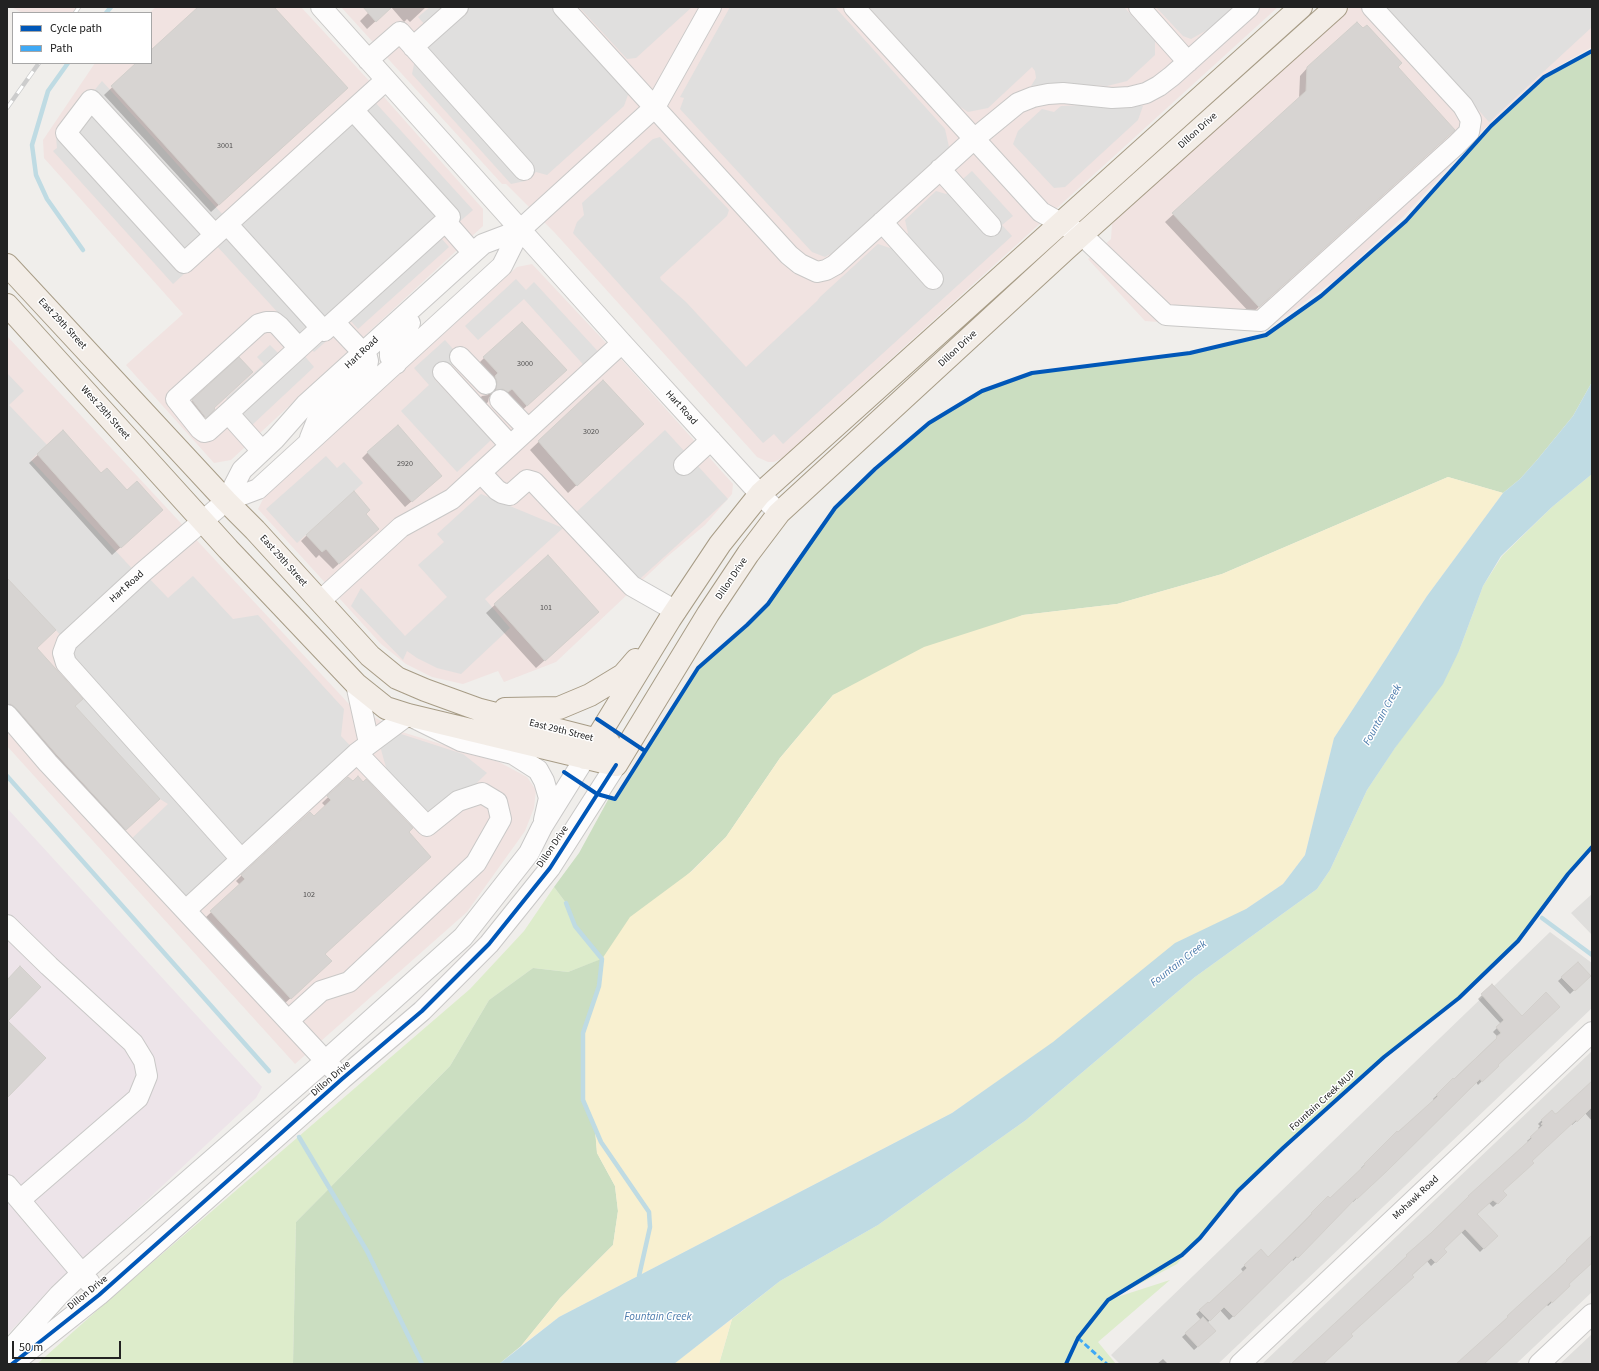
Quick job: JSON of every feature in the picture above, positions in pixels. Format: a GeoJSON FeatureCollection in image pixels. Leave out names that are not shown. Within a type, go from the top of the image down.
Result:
{"type":"FeatureCollection","features":[{"type":"Feature","properties":{"kind":"main road","name":"Dillon Drive"},"geometry":{"type":"LineString","coordinates":[[590,748],[673,615],[720,544],[760,494],[1301,7]]}},
{"type":"Feature","properties":{"kind":"main road","name":"Dillon Drive"},"geometry":{"type":"LineString","coordinates":[[616,765],[708,614],[748,554],[780,513],[1082,235],[1336,7]]}},
{"type":"Feature","properties":{"kind":"main road","name":"East 29th Street"},"geometry":{"type":"LineString","coordinates":[[7,265],[226,501],[255,530],[370,656],[397,678],[480,710],[590,748],[616,765]]}},
{"type":"Feature","properties":{"kind":"main road","name":"West 29th Street"},"geometry":{"type":"LineString","coordinates":[[7,305],[203,521]]}},
{"type":"Feature","properties":{"kind":"main road","name":"East 29th Street"},"geometry":{"type":"LineString","coordinates":[[203,521],[356,684],[386,708],[408,715],[590,748],[628,747]]}},
{"type":"Feature","properties":{"kind":"main road"},"geometry":{"type":"LineString","coordinates":[[480,710],[559,708],[590,695],[623,675],[673,615]]}},
{"type":"Feature","properties":{"kind":"street"},"geometry":{"type":"LineString","coordinates":[[414,47],[458,7]]}},
{"type":"Feature","properties":{"kind":"street"},"geometry":{"type":"LineString","coordinates":[[563,7],[789,255],[809,270],[817,272],[826,270],[835,265],[940,169],[1018,103],[1033,97],[1063,93],[1112,98],[1130,97],[1146,93],[1159,86],[1188,62],[1249,7]]}},
{"type":"Feature","properties":{"kind":"street"},"geometry":{"type":"LineString","coordinates":[[520,230],[655,107],[711,7]]}},
{"type":"Feature","properties":{"kind":"street"},"geometry":{"type":"LineString","coordinates":[[854,7],[1041,212],[1082,235],[1166,315],[1262,321],[1469,132],[1471,120],[1463,106],[1372,7]]}},
{"type":"Feature","properties":{"kind":"street"},"geometry":{"type":"LineString","coordinates":[[1139,7],[1188,62]]}},
{"type":"Feature","properties":{"kind":"street","name":"Hart Road"},"geometry":{"type":"LineString","coordinates":[[328,10],[368,60],[520,230],[760,494],[780,513]]}},
{"type":"Feature","properties":{"kind":"street"},"geometry":{"type":"LineString","coordinates":[[368,60],[400,32],[524,170]]}},
{"type":"Feature","properties":{"kind":"street"},"geometry":{"type":"LineString","coordinates":[[308,444],[320,413],[365,371],[368,361],[363,353],[327,325],[221,229],[91,100],[66,132],[184,263],[221,229],[386,80]]}},
{"type":"Feature","properties":{"kind":"street"},"geometry":{"type":"LineString","coordinates":[[298,348],[274,322],[259,324],[176,399],[195,424],[204,432],[208,431],[298,348],[327,325],[450,217],[353,110]]}},
{"type":"Feature","properties":{"kind":"street"},"geometry":{"type":"LineString","coordinates":[[940,169],[991,226]]}},
{"type":"Feature","properties":{"kind":"street"},"geometry":{"type":"LineString","coordinates":[[445,221],[473,253]]}},
{"type":"Feature","properties":{"kind":"street"},"geometry":{"type":"LineString","coordinates":[[882,222],[933,279]]}},
{"type":"Feature","properties":{"kind":"street","name":"Hart Road"},"geometry":{"type":"LineString","coordinates":[[226,501],[242,470],[275,439],[305,405],[483,244],[520,230]]}},
{"type":"Feature","properties":{"kind":"street","name":"Hart Road"},"geometry":{"type":"LineString","coordinates":[[241,859],[66,663],[63,653],[67,642],[226,501],[258,489],[396,364],[502,266],[520,230]]}},
{"type":"Feature","properties":{"kind":"street"},"geometry":{"type":"LineString","coordinates":[[396,364],[390,357],[390,348],[410,323],[422,298]]}},
{"type":"Feature","properties":{"kind":"street"},"geometry":{"type":"LineString","coordinates":[[320,602],[401,527],[452,499],[622,343]]}},
{"type":"Feature","properties":{"kind":"street"},"geometry":{"type":"LineString","coordinates":[[460,356],[486,384]]}},
{"type":"Feature","properties":{"kind":"street"},"geometry":{"type":"LineString","coordinates":[[443,372],[510,446]]}},
{"type":"Feature","properties":{"kind":"street"},"geometry":{"type":"LineString","coordinates":[[500,400],[528,429]]}},
{"type":"Feature","properties":{"kind":"street"},"geometry":{"type":"LineString","coordinates":[[228,413],[262,451]]}},
{"type":"Feature","properties":{"kind":"street"},"geometry":{"type":"LineString","coordinates":[[684,465],[711,440]]}},
{"type":"Feature","properties":{"kind":"street"},"geometry":{"type":"LineString","coordinates":[[481,473],[502,494],[510,495],[527,480],[534,482],[632,586],[673,615]]}},
{"type":"Feature","properties":{"kind":"street"},"geometry":{"type":"LineString","coordinates":[[289,1020],[321,991],[349,982],[476,863],[501,819],[497,802],[482,793],[458,801],[427,826],[363,748],[356,684]]}},
{"type":"Feature","properties":{"kind":"street"},"geometry":{"type":"LineString","coordinates":[[7,715],[48,763],[289,1020],[342,1079]]}},
{"type":"Feature","properties":{"kind":"street"},"geometry":{"type":"LineString","coordinates":[[186,910],[363,748],[408,715],[461,741],[513,754],[538,770],[544,781],[549,798],[542,828]]}},
{"type":"Feature","properties":{"kind":"street","name":"Dillon Drive"},"geometry":{"type":"LineString","coordinates":[[7,1354],[59,1295],[82,1273],[463,937],[529,853],[542,828],[590,748]]}},
{"type":"Feature","properties":{"kind":"street","name":"Dillon Drive"},"geometry":{"type":"LineString","coordinates":[[12,1364],[99,1295],[342,1079],[422,1011],[488,944],[550,868],[616,765]]}},
{"type":"Feature","properties":{"kind":"street"},"geometry":{"type":"LineString","coordinates":[[10,926],[49,966],[133,1043],[144,1061],[147,1076],[138,1098],[20,1200]]}},
{"type":"Feature","properties":{"kind":"street","name":"Mohawk Road"},"geometry":{"type":"LineString","coordinates":[[1240,1364],[1592,1032]]}},
{"type":"Feature","properties":{"kind":"street"},"geometry":{"type":"LineString","coordinates":[[7,1185],[99,1295]]}},
{"type":"Feature","properties":{"kind":"street"},"geometry":{"type":"LineString","coordinates":[[1539,1364],[1592,1314]]}},
{"type":"Feature","properties":{"kind":"shaded area"},"geometry":{"type":"Polygon","coordinates":[[[11,7],[79,7],[76,12],[21,12],[11,7]]]}},
{"type":"Feature","properties":{"kind":"shaded area"},"geometry":{"type":"Polygon","coordinates":[[[156,7],[301,7],[384,97],[483,209],[483,226],[231,460],[214,463],[126,365],[183,314],[44,158],[43,140],[94,64],[152,64],[152,12],[150,12],[156,7]]]}},
{"type":"Feature","properties":{"kind":"shaded area"},"geometry":{"type":"Polygon","coordinates":[[[341,7],[1278,7],[782,458],[774,462],[768,462],[757,457],[555,233],[506,184],[502,184],[341,7]]]}},
{"type":"Feature","properties":{"kind":"shaded area"},"geometry":{"type":"Polygon","coordinates":[[[430,7],[551,7],[629,92],[624,106],[547,175],[536,172],[525,181],[511,184],[412,74],[415,59],[438,39],[418,17],[430,7]]]}},
{"type":"Feature","properties":{"kind":"shaded area"},"geometry":{"type":"Polygon","coordinates":[[[579,7],[692,7],[636,58],[627,59],[579,7]]]}},
{"type":"Feature","properties":{"kind":"shaded area"},"geometry":{"type":"Polygon","coordinates":[[[730,7],[835,7],[945,129],[949,147],[832,253],[825,257],[812,252],[680,109],[684,98],[680,97],[730,7]]]}},
{"type":"Feature","properties":{"kind":"shaded area"},"geometry":{"type":"Polygon","coordinates":[[[869,7],[1124,7],[1155,41],[1155,55],[1127,81],[1107,86],[1057,83],[1031,86],[1036,78],[1035,71],[1032,67],[988,108],[968,112],[956,104],[869,7]]]}},
{"type":"Feature","properties":{"kind":"shaded area"},"geometry":{"type":"Polygon","coordinates":[[[1156,7],[1233,7],[1209,29],[1191,39],[1183,36],[1156,7]]]}},
{"type":"Feature","properties":{"kind":"shaded area"},"geometry":{"type":"Polygon","coordinates":[[[1350,7],[1592,7],[1592,47],[1550,71],[1528,88],[1484,129],[1404,216],[1339,277],[1280,320],[1263,330],[1145,321],[1088,259],[1111,239],[1112,224],[1350,7]]]}},
{"type":"Feature","properties":{"kind":"shaded area"},"geometry":{"type":"Polygon","coordinates":[[[1372,7],[1592,7],[1592,27],[1489,122],[1474,105],[1466,112],[1372,7]]]}},
{"type":"Feature","properties":{"kind":"shaded area"},"geometry":{"type":"Polygon","coordinates":[[[102,81],[223,215],[363,89],[473,210],[441,238],[449,247],[358,329],[350,320],[314,352],[216,245],[173,284],[53,151],[57,148],[56,137],[102,81]]]}},
{"type":"Feature","properties":{"kind":"shaded area"},"geometry":{"type":"Polygon","coordinates":[[[1061,106],[1143,106],[1138,120],[1065,187],[1054,188],[1013,144],[1018,131],[1042,109],[1054,112],[1061,106]]]}},
{"type":"Feature","properties":{"kind":"shaded area"},"geometry":{"type":"Polygon","coordinates":[[[660,137],[729,210],[727,216],[660,277],[661,280],[686,302],[746,367],[878,244],[890,248],[908,233],[905,220],[936,191],[946,194],[972,171],[1013,216],[1002,225],[1012,236],[783,444],[774,434],[763,443],[573,233],[577,222],[584,215],[582,203],[653,139],[660,137]]]}},
{"type":"Feature","properties":{"kind":"shaded area"},"geometry":{"type":"Polygon","coordinates":[[[532,264],[622,360],[733,484],[732,494],[705,525],[668,556],[556,662],[504,682],[498,671],[463,684],[432,677],[406,664],[381,644],[258,509],[265,495],[517,267],[532,264]]]}},
{"type":"Feature","properties":{"kind":"shaded area"},"geometry":{"type":"Polygon","coordinates":[[[516,279],[526,290],[534,282],[604,358],[589,371],[524,299],[478,340],[465,326],[516,279]]]}},
{"type":"Feature","properties":{"kind":"shaded area"},"geometry":{"type":"Polygon","coordinates":[[[7,336],[349,704],[402,732],[499,762],[527,777],[536,790],[534,808],[525,831],[467,912],[295,1064],[7,746],[7,336]]]}},
{"type":"Feature","properties":{"kind":"shaded area"},"geometry":{"type":"Polygon","coordinates":[[[445,340],[460,357],[435,380],[491,440],[457,472],[401,411],[429,385],[414,368],[445,340]]]}},
{"type":"Feature","properties":{"kind":"shaded area"},"geometry":{"type":"Polygon","coordinates":[[[270,345],[278,353],[302,353],[314,367],[252,425],[226,398],[264,364],[257,357],[270,345]]]}},
{"type":"Feature","properties":{"kind":"shaded area"},"geometry":{"type":"Polygon","coordinates":[[[7,373],[24,391],[9,405],[47,445],[31,460],[139,576],[143,572],[168,598],[193,576],[233,619],[258,615],[344,709],[341,736],[357,753],[186,910],[125,845],[168,804],[160,799],[75,706],[92,691],[67,642],[7,578],[7,373]]]}},
{"type":"Feature","properties":{"kind":"shaded area"},"geometry":{"type":"Polygon","coordinates":[[[665,430],[728,499],[632,586],[569,519],[665,430]]]}},
{"type":"Feature","properties":{"kind":"shaded area"},"geometry":{"type":"Polygon","coordinates":[[[326,456],[337,468],[344,462],[363,483],[297,543],[266,509],[326,456]]]}},
{"type":"Feature","properties":{"kind":"shaded area"},"geometry":{"type":"Polygon","coordinates":[[[481,494],[563,528],[485,599],[510,628],[461,674],[437,668],[407,651],[403,660],[351,606],[361,588],[405,636],[447,597],[418,565],[444,542],[437,534],[481,494]]]}},
{"type":"Feature","properties":{"kind":"shaded area"},"geometry":{"type":"Polygon","coordinates":[[[398,733],[463,754],[487,773],[458,801],[427,826],[392,789],[380,746],[398,733]]]}},
{"type":"Feature","properties":{"kind":"shaded area"},"geometry":{"type":"Polygon","coordinates":[[[7,808],[262,1087],[256,1098],[55,1284],[7,1335],[7,808]]]}},
{"type":"Feature","properties":{"kind":"shaded area"},"geometry":{"type":"Polygon","coordinates":[[[1592,894],[1592,935],[1571,913],[1592,894]]]}},
{"type":"Feature","properties":{"kind":"shaded area"},"geometry":{"type":"Polygon","coordinates":[[[1550,932],[1592,963],[1592,1008],[1218,1364],[1120,1364],[1111,1355],[1550,932]]]}},
{"type":"Feature","properties":{"kind":"shaded area"},"geometry":{"type":"Polygon","coordinates":[[[1592,1051],[1592,1292],[1516,1364],[1262,1364],[1592,1051]]]}},
{"type":"Feature","properties":{"kind":"shaded area"},"geometry":{"type":"Polygon","coordinates":[[[1592,1334],[1592,1364],[1560,1364],[1592,1334]]]}},
{"type":"Feature","properties":{"kind":"green space"},"geometry":{"type":"Polygon","coordinates":[[[1592,51],[1592,382],[1573,416],[1520,479],[1503,493],[1448,477],[1222,574],[1117,604],[1023,615],[833,695],[780,758],[726,837],[602,959],[599,986],[583,1033],[583,1100],[595,1129],[597,1153],[615,1186],[618,1211],[613,1245],[560,1298],[521,1346],[499,1364],[293,1364],[296,1222],[450,1066],[489,1000],[533,968],[568,972],[601,959],[575,926],[566,903],[554,887],[579,853],[609,798],[615,799],[698,668],[747,625],[768,604],[835,508],[929,423],[982,391],[1032,373],[1190,353],[1266,335],[1322,296],[1406,221],[1491,126],[1544,77],[1592,51]]]}},
{"type":"Feature","properties":{"kind":"green space"},"geometry":{"type":"Polygon","coordinates":[[[1592,474],[1592,847],[1568,874],[1518,941],[1459,998],[1384,1057],[1238,1191],[1177,1264],[1111,1299],[1170,1280],[1098,1342],[1116,1364],[719,1364],[732,1319],[780,1281],[878,1225],[1026,1120],[1195,977],[1317,889],[1330,870],[1367,790],[1459,651],[1483,586],[1502,556],[1552,507],[1592,474]]]}},
{"type":"Feature","properties":{"kind":"green space"},"geometry":{"type":"Polygon","coordinates":[[[554,887],[566,903],[575,926],[602,959],[568,972],[533,968],[489,1000],[450,1066],[296,1222],[293,1364],[37,1364],[111,1298],[470,989],[524,931],[554,887]]]}},
{"type":"Feature","properties":{"kind":"sand"},"geometry":{"type":"Polygon","coordinates":[[[1448,477],[1503,493],[1427,596],[1334,738],[1305,855],[1283,884],[952,1113],[559,1317],[521,1346],[560,1298],[613,1245],[618,1211],[615,1186],[597,1153],[595,1129],[583,1100],[583,1033],[599,986],[602,959],[630,917],[692,871],[726,837],[780,758],[833,695],[924,647],[1023,615],[1117,604],[1222,574],[1448,477]]]}},
{"type":"Feature","properties":{"kind":"sand"},"geometry":{"type":"Polygon","coordinates":[[[732,1319],[719,1364],[673,1364],[732,1319]]]}},
{"type":"Feature","properties":{"kind":"water","name":"Fountain Creek"},"geometry":{"type":"Polygon","coordinates":[[[1592,382],[1592,474],[1552,507],[1501,556],[1483,586],[1459,651],[1443,684],[1395,748],[1367,790],[1330,870],[1317,889],[1195,977],[1026,1120],[878,1225],[780,1281],[674,1364],[499,1364],[559,1317],[952,1113],[1053,1042],[1175,943],[1246,909],[1283,884],[1305,855],[1334,738],[1427,596],[1503,493],[1520,479],[1573,416],[1592,382]]]}},
{"type":"Feature","properties":{"kind":"building"},"geometry":{"type":"Polygon","coordinates":[[[198,7],[274,7],[348,88],[219,205],[111,86],[135,64],[152,64],[152,49],[198,7]]]}},
{"type":"Feature","properties":{"kind":"building"},"geometry":{"type":"Polygon","coordinates":[[[363,7],[392,7],[376,22],[363,7]]]}},
{"type":"Feature","properties":{"kind":"building"},"geometry":{"type":"Polygon","coordinates":[[[1357,22],[1363,28],[1367,25],[1402,63],[1398,67],[1455,130],[1259,307],[1172,213],[1306,91],[1307,67],[1357,22]]]}},
{"type":"Feature","properties":{"kind":"building"},"geometry":{"type":"Polygon","coordinates":[[[522,322],[567,370],[527,406],[512,389],[508,392],[503,389],[496,390],[497,382],[495,376],[498,373],[483,357],[522,322]]]}},
{"type":"Feature","properties":{"kind":"building"},"geometry":{"type":"Polygon","coordinates":[[[239,357],[253,372],[214,408],[215,409],[206,418],[192,400],[239,357]]]}},
{"type":"Feature","properties":{"kind":"building"},"geometry":{"type":"Polygon","coordinates":[[[603,380],[644,424],[577,486],[538,441],[603,380]]]}},
{"type":"Feature","properties":{"kind":"building"},"geometry":{"type":"Polygon","coordinates":[[[398,425],[442,476],[412,502],[367,452],[398,425]]]}},
{"type":"Feature","properties":{"kind":"building"},"geometry":{"type":"Polygon","coordinates":[[[63,430],[101,473],[107,468],[127,490],[137,481],[163,510],[121,548],[37,454],[63,430]]]}},
{"type":"Feature","properties":{"kind":"building"},"geometry":{"type":"Polygon","coordinates":[[[354,491],[370,510],[366,514],[379,529],[339,564],[326,549],[322,552],[306,535],[354,491]]]}},
{"type":"Feature","properties":{"kind":"building"},"geometry":{"type":"Polygon","coordinates":[[[548,555],[599,612],[545,661],[494,604],[548,555]]]}},
{"type":"Feature","properties":{"kind":"building"},"geometry":{"type":"Polygon","coordinates":[[[7,578],[56,630],[37,648],[83,699],[75,706],[160,799],[126,830],[16,708],[11,704],[7,704],[7,578]]]}},
{"type":"Feature","properties":{"kind":"building"},"geometry":{"type":"Polygon","coordinates":[[[358,776],[363,782],[366,779],[413,828],[409,832],[431,857],[325,954],[332,961],[291,999],[210,911],[245,879],[241,875],[310,812],[314,816],[331,800],[327,796],[348,777],[353,781],[358,776]]]}},
{"type":"Feature","properties":{"kind":"building"},"geometry":{"type":"Polygon","coordinates":[[[1578,962],[1591,976],[1575,991],[1561,977],[1578,962]]]}},
{"type":"Feature","properties":{"kind":"building"},"geometry":{"type":"Polygon","coordinates":[[[20,966],[41,987],[8,1021],[46,1058],[7,1098],[7,980],[20,966]]]}},
{"type":"Feature","properties":{"kind":"building"},"geometry":{"type":"Polygon","coordinates":[[[1492,984],[1522,1016],[1546,992],[1560,1007],[1482,1082],[1480,1079],[1386,1172],[1357,1199],[1356,1198],[1298,1258],[1296,1256],[1234,1317],[1224,1307],[1210,1321],[1199,1310],[1208,1302],[1209,1303],[1247,1268],[1244,1265],[1261,1249],[1268,1257],[1312,1214],[1311,1213],[1328,1196],[1330,1198],[1365,1165],[1364,1164],[1397,1131],[1398,1132],[1438,1096],[1436,1095],[1453,1078],[1454,1079],[1497,1038],[1496,1037],[1501,1033],[1496,1027],[1504,1020],[1481,994],[1492,984]]]}},
{"type":"Feature","properties":{"kind":"building"},"geometry":{"type":"Polygon","coordinates":[[[1592,1081],[1592,1107],[1532,1161],[1534,1163],[1503,1191],[1507,1195],[1498,1204],[1493,1200],[1477,1214],[1498,1236],[1484,1249],[1465,1229],[1444,1249],[1447,1252],[1436,1263],[1431,1258],[1412,1275],[1414,1277],[1351,1334],[1353,1336],[1323,1364],[1291,1364],[1407,1256],[1406,1255],[1431,1233],[1468,1196],[1532,1138],[1530,1137],[1543,1125],[1541,1124],[1543,1122],[1541,1120],[1552,1110],[1555,1114],[1557,1113],[1592,1081]]]}},
{"type":"Feature","properties":{"kind":"building"},"geometry":{"type":"Polygon","coordinates":[[[1592,1235],[1592,1263],[1569,1284],[1570,1286],[1552,1303],[1551,1301],[1484,1364],[1456,1364],[1508,1317],[1507,1316],[1567,1261],[1566,1260],[1592,1235]]]}},
{"type":"Feature","properties":{"kind":"building"},"geometry":{"type":"Polygon","coordinates":[[[1203,1317],[1216,1331],[1198,1347],[1185,1333],[1203,1317]]]}},
{"type":"Feature","properties":{"kind":"waterway"},"geometry":{"type":"LineString","coordinates":[[107,12],[111,7]]}},
{"type":"Feature","properties":{"kind":"waterway"},"geometry":{"type":"LineString","coordinates":[[67,64],[48,91],[32,145],[36,175],[47,199],[83,250]]}},
{"type":"Feature","properties":{"kind":"waterway"},"geometry":{"type":"LineString","coordinates":[[7,776],[269,1071]]}},
{"type":"Feature","properties":{"kind":"waterway"},"geometry":{"type":"LineString","coordinates":[[566,903],[575,926],[602,959],[599,986],[583,1033],[583,1100],[601,1142],[649,1212],[650,1227],[639,1276]]}},
{"type":"Feature","properties":{"kind":"waterway"},"geometry":{"type":"LineString","coordinates":[[1542,918],[1592,955]]}},
{"type":"Feature","properties":{"kind":"waterway"},"geometry":{"type":"LineString","coordinates":[[299,1137],[367,1251],[422,1364]]}},
{"type":"Feature","properties":{"kind":"railway"},"geometry":{"type":"LineString","coordinates":[[76,12],[79,7]]}},
{"type":"Feature","properties":{"kind":"railway"},"geometry":{"type":"LineString","coordinates":[[7,108],[38,64]]}},
{"type":"Feature","properties":{"kind":"marked path"},"geometry":{"type":"LineString","coordinates":[[1078,1338],[1107,1364]]}},
{"type":"Feature","properties":{"kind":"cycle path"},"geometry":{"type":"LineString","coordinates":[[564,772],[597,794],[615,799],[698,668],[747,625],[768,604],[835,508],[875,469],[929,423],[982,391],[1032,373],[1190,353],[1266,335],[1321,296],[1406,221],[1491,126],[1544,77],[1592,51]]}},
{"type":"Feature","properties":{"kind":"cycle path"},"geometry":{"type":"LineString","coordinates":[[597,719],[645,751]]}},
{"type":"Feature","properties":{"kind":"cycle path"},"geometry":{"type":"LineString","coordinates":[[12,1364],[99,1295],[342,1079],[422,1011],[489,944],[550,868],[616,765]]}},
{"type":"Feature","properties":{"kind":"cycle path","name":"Fountain Creek MUP"},"geometry":{"type":"LineString","coordinates":[[1066,1364],[1078,1338],[1108,1300],[1182,1255],[1200,1238],[1238,1191],[1283,1148],[1384,1057],[1459,998],[1518,941],[1568,874],[1592,847]]}}]}
